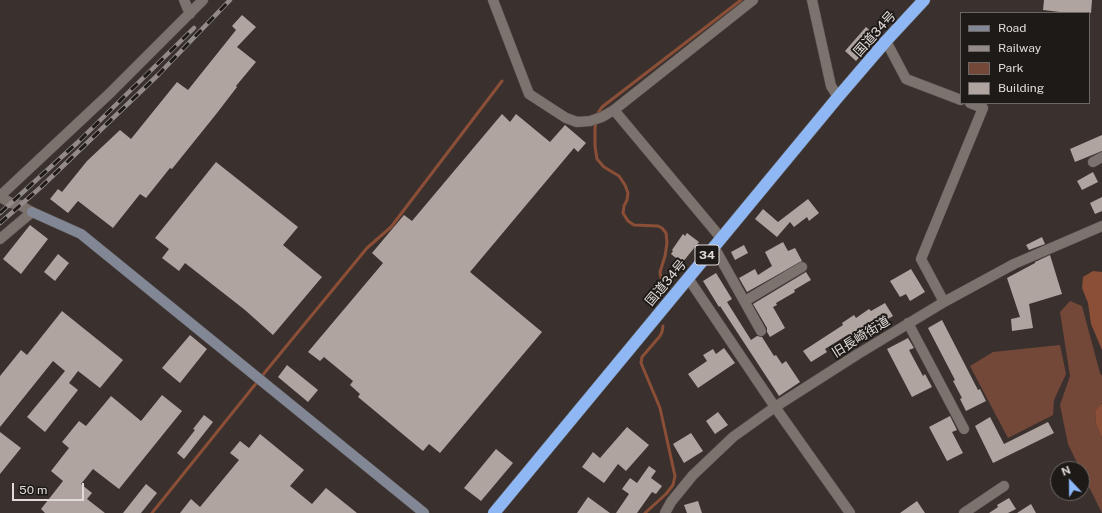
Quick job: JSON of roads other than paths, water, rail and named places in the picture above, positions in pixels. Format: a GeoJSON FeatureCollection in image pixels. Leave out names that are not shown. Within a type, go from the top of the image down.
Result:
{"type":"FeatureCollection","features":[{"type":"Feature","properties":{"kind":"highway","name":"国道34号"},"geometry":{"type":"LineString","coordinates":[[494,513],[838,97],[886,41],[924,0]]}},
{"type":"Feature","properties":{"kind":"street"},"geometry":{"type":"LineString","coordinates":[[184,0],[190,14]]}},
{"type":"Feature","properties":{"kind":"street"},"geometry":{"type":"LineString","coordinates":[[203,0],[109,94],[0,196],[11,203],[20,205],[81,234],[424,513]]}},
{"type":"Feature","properties":{"kind":"street"},"geometry":{"type":"LineString","coordinates":[[493,0],[529,94],[566,118],[577,122],[590,121],[602,117],[614,110],[754,0]]}},
{"type":"Feature","properties":{"kind":"street"},"geometry":{"type":"LineString","coordinates":[[812,0],[831,86],[838,97]]}},
{"type":"Feature","properties":{"kind":"street"},"geometry":{"type":"LineString","coordinates":[[886,41],[906,79],[960,100]]}},
{"type":"Feature","properties":{"kind":"street"},"geometry":{"type":"LineString","coordinates":[[944,302],[921,259],[983,108],[973,104]]}},
{"type":"Feature","properties":{"kind":"street"},"geometry":{"type":"LineString","coordinates":[[614,110],[718,242],[745,301],[761,330]]}},
{"type":"Feature","properties":{"kind":"street"},"geometry":{"type":"LineString","coordinates":[[1093,162],[1102,157]]}},
{"type":"Feature","properties":{"kind":"street"},"geometry":{"type":"LineString","coordinates":[[0,239],[32,212]]}},
{"type":"Feature","properties":{"kind":"street","name":"旧長崎街道"},"geometry":{"type":"LineString","coordinates":[[665,513],[671,502],[693,475],[733,437],[776,407],[858,354],[944,302],[1014,264],[1102,226]]}},
{"type":"Feature","properties":{"kind":"street"},"geometry":{"type":"LineString","coordinates":[[745,301],[802,267]]}},
{"type":"Feature","properties":{"kind":"street"},"geometry":{"type":"LineString","coordinates":[[688,278],[850,513]]}},
{"type":"Feature","properties":{"kind":"street"},"geometry":{"type":"LineString","coordinates":[[908,323],[964,429]]}},
{"type":"Feature","properties":{"kind":"street"},"geometry":{"type":"LineString","coordinates":[[970,511],[1004,486]]}},
{"type":"Feature","properties":{"kind":"street"},"geometry":{"type":"LineString","coordinates":[[671,502],[675,513]]}},
{"type":"Feature","properties":{"kind":"waterway"},"geometry":{"type":"LineString","coordinates":[[597,116],[602,107],[741,0]]}},
{"type":"Feature","properties":{"kind":"waterway"},"geometry":{"type":"LineString","coordinates":[[152,513],[367,248],[391,227],[502,81]]}},
{"type":"Feature","properties":{"kind":"waterway"},"geometry":{"type":"LineString","coordinates":[[596,122],[595,146],[597,159],[604,167],[619,176],[625,185],[628,193],[623,213],[628,221],[634,225],[658,226],[666,233],[667,243],[660,272],[663,290]]}},
{"type":"Feature","properties":{"kind":"waterway"},"geometry":{"type":"LineString","coordinates":[[645,513],[666,494],[673,485],[675,476],[660,408],[641,363],[642,357],[660,336],[663,326]]}},
{"type":"Feature","properties":{"kind":"railway"},"geometry":{"type":"LineString","coordinates":[[0,223],[41,187],[159,74],[230,0]]}},
{"type":"Feature","properties":{"kind":"railway"},"geometry":{"type":"LineString","coordinates":[[0,213],[77,143],[194,28]]}}]}
